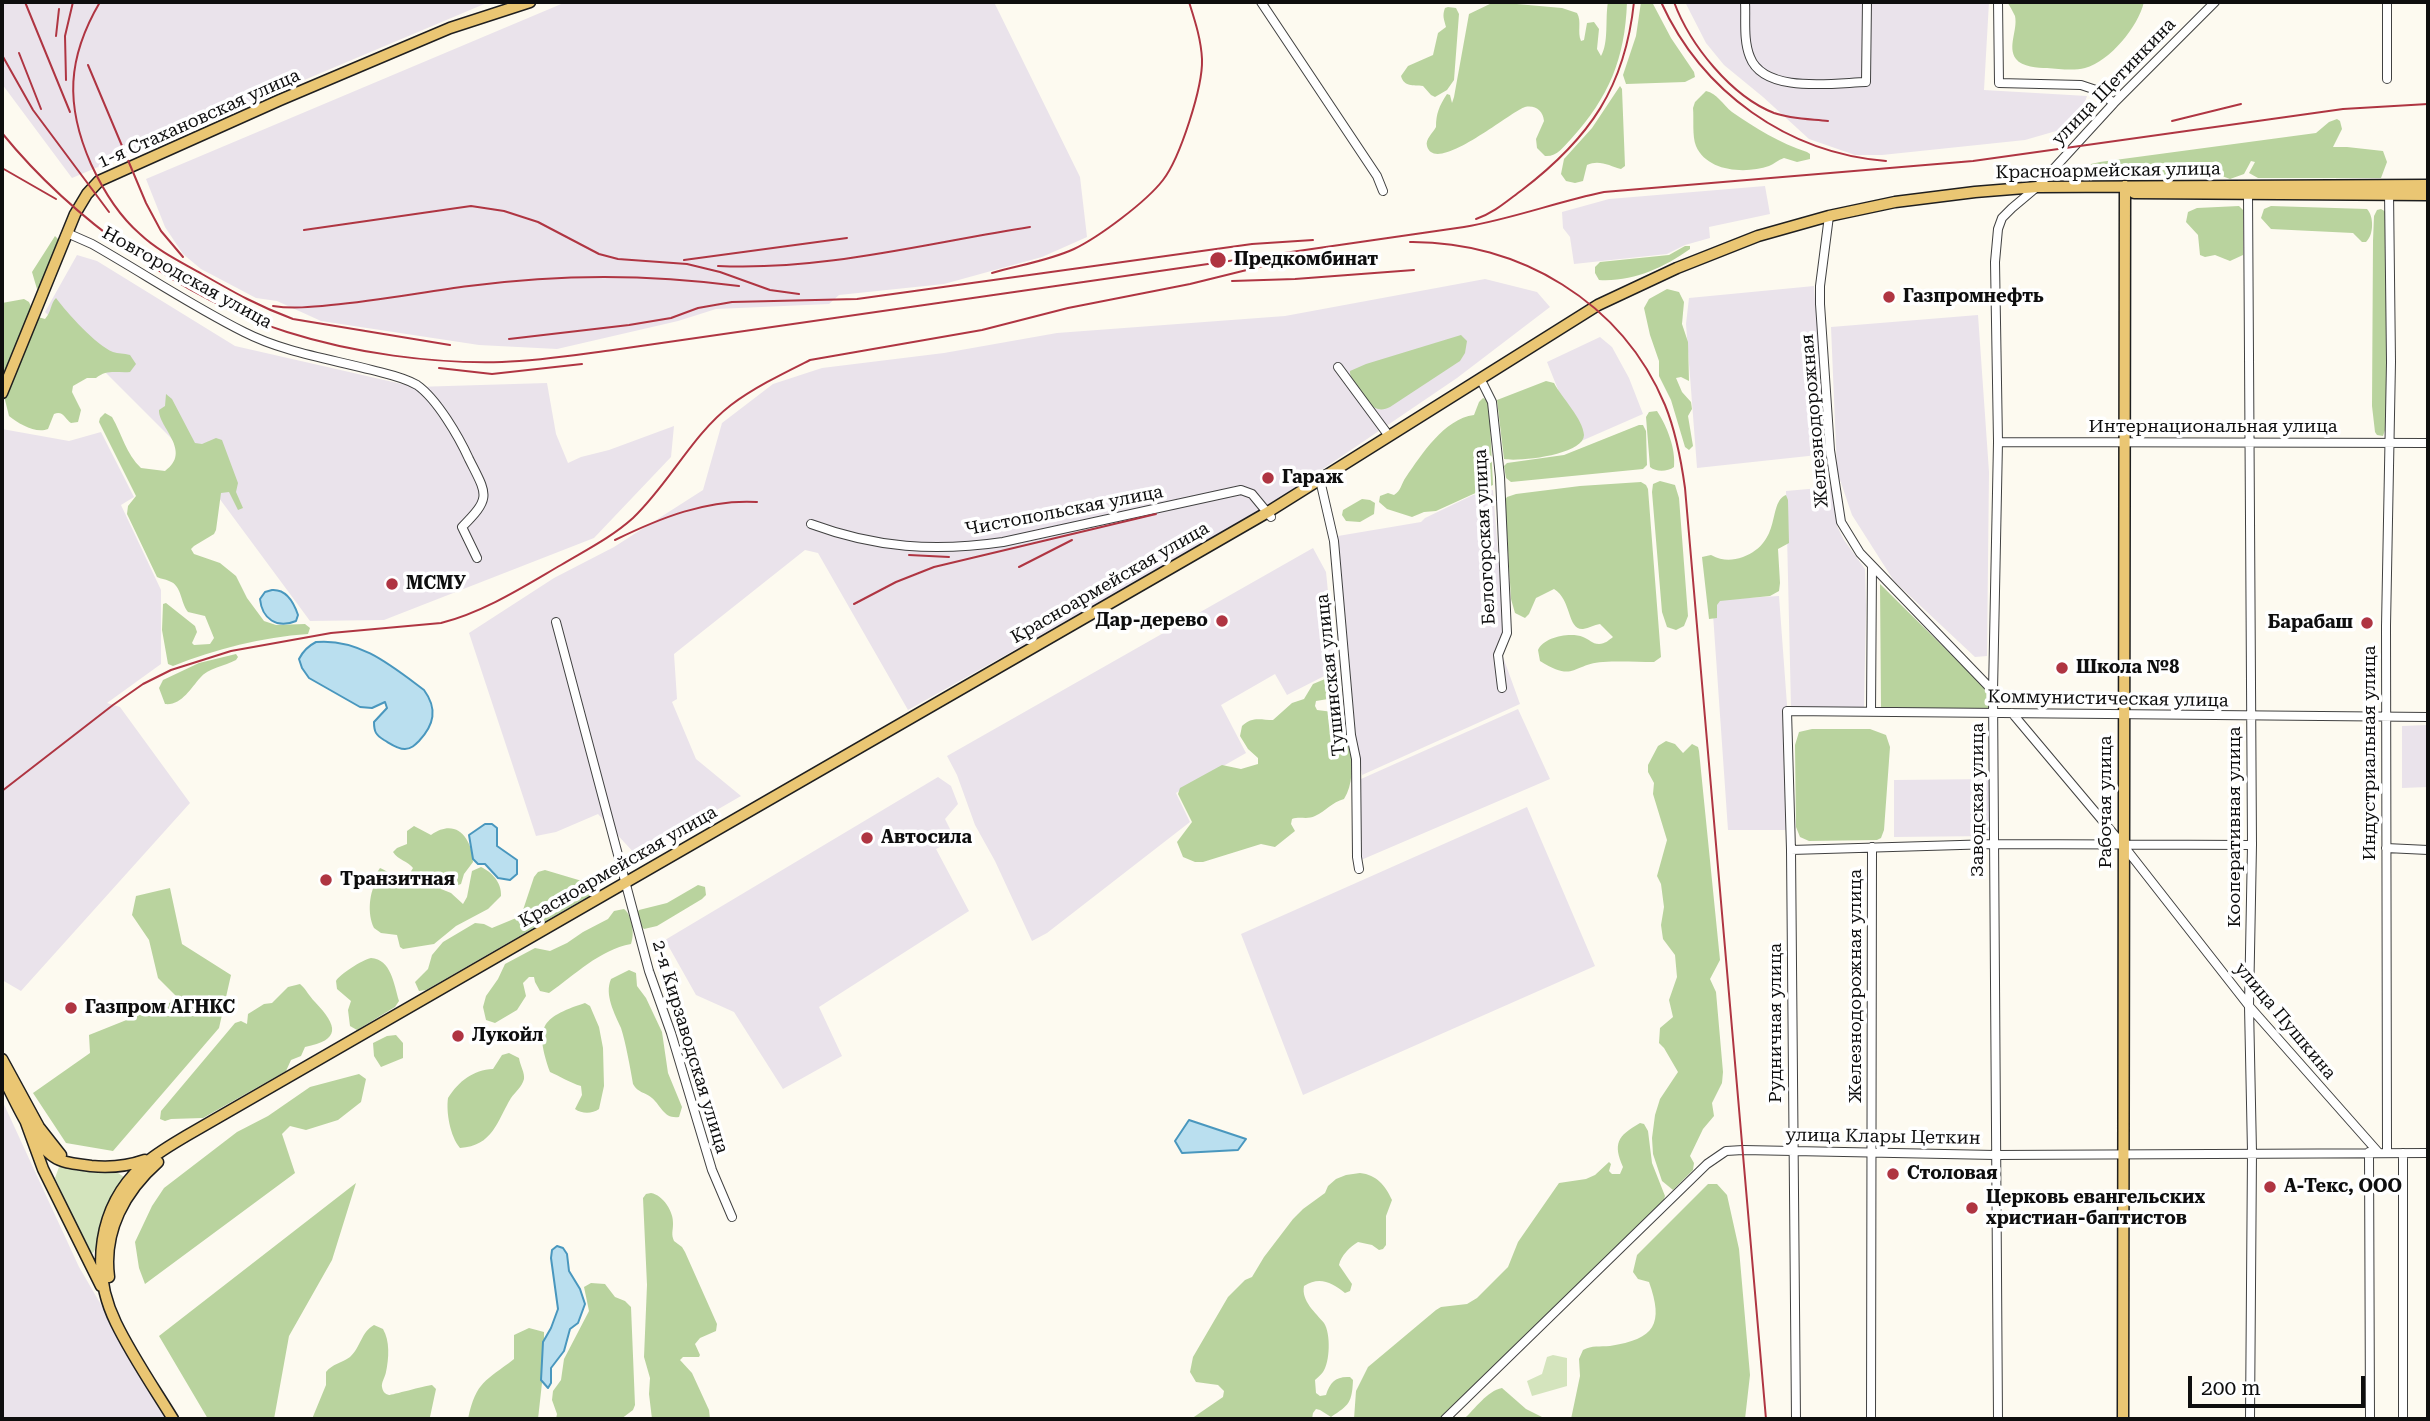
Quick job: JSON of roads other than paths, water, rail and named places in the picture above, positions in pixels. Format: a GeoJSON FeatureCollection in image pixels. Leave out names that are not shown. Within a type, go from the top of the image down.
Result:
{"type":"FeatureCollection","features":[{"type":"Feature","properties":{"kind":"main road","name":"1-я Стахановская улица"},"geometry":{"type":"LineString","coordinates":[[2,393],[67,233],[87,194],[95,185],[111,175],[432,36],[530,2]]}},
{"type":"Feature","properties":{"kind":"main road","name":"Красноармейская улица"},"geometry":{"type":"LineString","coordinates":[[2124,189],[2248,194],[2390,190],[2428,185]]}},
{"type":"Feature","properties":{"kind":"main road","name":"Рабочая улица"},"geometry":{"type":"LineString","coordinates":[[2123,1419],[2124,189]]}},
{"type":"Feature","properties":{"kind":"main road","name":"Красноармейская улица"},"geometry":{"type":"LineString","coordinates":[[1321,483],[1389,436],[1604,302],[1719,250],[1778,230],[1829,219],[2032,190],[2390,190],[2428,195]]}},
{"type":"Feature","properties":{"kind":"main road","name":"Красноармейская улица"},"geometry":{"type":"LineString","coordinates":[[173,1419],[116,1323],[105,1291],[101,1252],[104,1232],[114,1203],[140,1168],[186,1136],[1269,515],[1579,324],[1630,297],[1748,246],[1829,219]]}},
{"type":"Feature","properties":{"kind":"main road"},"geometry":{"type":"LineString","coordinates":[[2,1059],[56,1155]]}},
{"type":"Feature","properties":{"kind":"main road"},"geometry":{"type":"LineString","coordinates":[[2,1075],[40,1142],[56,1155],[76,1163],[94,1166],[140,1168]]}},
{"type":"Feature","properties":{"kind":"main road"},"geometry":{"type":"LineString","coordinates":[[24,1117],[43,1169],[87,1258],[117,1308]]}},
{"type":"Feature","properties":{"kind":"main road"},"geometry":{"type":"LineString","coordinates":[[56,1155],[50,1171],[56,1193]]}},
{"type":"Feature","properties":{"kind":"main road","name":"Красноармейская улица"},"geometry":{"type":"LineString","coordinates":[[152,1162],[127,1197],[111,1232],[108,1270],[117,1308],[181,1419]]}},
{"type":"Feature","properties":{"kind":"main road"},"geometry":{"type":"LineString","coordinates":[[123,1166],[152,1162]]}},
{"type":"Feature","properties":{"kind":"main road"},"geometry":{"type":"LineString","coordinates":[[87,1258],[101,1252]]}},
{"type":"Feature","properties":{"kind":"street"},"geometry":{"type":"LineString","coordinates":[[1261,2],[1377,177],[1383,191]]}},
{"type":"Feature","properties":{"kind":"street"},"geometry":{"type":"LineString","coordinates":[[1745,2],[1748,54],[1756,69],[1766,77],[1794,83],[1866,82],[1867,2]]}},
{"type":"Feature","properties":{"kind":"street"},"geometry":{"type":"LineString","coordinates":[[1998,2],[1999,83],[2081,85],[2096,90],[2114,103]]}},
{"type":"Feature","properties":{"kind":"street","name":"улица Щетинкина"},"geometry":{"type":"LineString","coordinates":[[2032,190],[2215,2]]}},
{"type":"Feature","properties":{"kind":"street"},"geometry":{"type":"LineString","coordinates":[[2387,2],[2387,79]]}},
{"type":"Feature","properties":{"kind":"street","name":"Заводская улица"},"geometry":{"type":"LineString","coordinates":[[1998,1419],[1993,713],[1998,442],[1995,262],[1998,229],[2002,218],[2032,190]]}},
{"type":"Feature","properties":{"kind":"street","name":"Индустриальная улица"},"geometry":{"type":"LineString","coordinates":[[2370,1419],[2386,848],[2390,190]]}},
{"type":"Feature","properties":{"kind":"street","name":"Кооперативная улица"},"geometry":{"type":"LineString","coordinates":[[2248,194],[2252,845],[2249,1006],[2252,1152],[2250,1419]]}},
{"type":"Feature","properties":{"kind":"street","name":"Железнодорожная"},"geometry":{"type":"LineString","coordinates":[[1829,219],[1820,286],[1830,450],[1841,522],[1860,553],[1993,691]]}},
{"type":"Feature","properties":{"kind":"street","name":"Новгородская улица"},"geometry":{"type":"LineString","coordinates":[[67,233],[92,244],[246,333],[293,349],[396,377],[421,389],[441,412],[463,445],[484,488],[485,500],[462,527],[477,558]]}},
{"type":"Feature","properties":{"kind":"street"},"geometry":{"type":"LineString","coordinates":[[1338,367],[1389,436]]}},
{"type":"Feature","properties":{"kind":"street","name":"Белогорская улица"},"geometry":{"type":"LineString","coordinates":[[1483,384],[1492,402],[1500,477],[1507,633],[1498,655],[1502,688]]}},
{"type":"Feature","properties":{"kind":"street","name":"Интернациональная улица"},"geometry":{"type":"LineString","coordinates":[[1998,442],[2428,443]]}},
{"type":"Feature","properties":{"kind":"street","name":"Тушинская улица"},"geometry":{"type":"LineString","coordinates":[[1321,483],[1334,541],[1351,736],[1355,752],[1359,869]]}},
{"type":"Feature","properties":{"kind":"street","name":"Чистопольская улица"},"geometry":{"type":"LineString","coordinates":[[811,524],[846,537],[878,544],[938,549],[1003,542],[1241,490],[1252,494],[1269,515]]}},
{"type":"Feature","properties":{"kind":"street"},"geometry":{"type":"LineString","coordinates":[[1871,712],[1872,566]]}},
{"type":"Feature","properties":{"kind":"street"},"geometry":{"type":"LineString","coordinates":[[556,621],[626,886]]}},
{"type":"Feature","properties":{"kind":"street","name":"Коммунистическая улица"},"geometry":{"type":"LineString","coordinates":[[1787,711],[2124,716],[2428,716]]}},
{"type":"Feature","properties":{"kind":"street","name":"Рудничная улица"},"geometry":{"type":"LineString","coordinates":[[1787,711],[1791,850],[1796,1419]]}},
{"type":"Feature","properties":{"kind":"street","name":"улица Пушкина"},"geometry":{"type":"LineString","coordinates":[[2012,713],[2123,845],[2249,1006],[2378,1152]]}},
{"type":"Feature","properties":{"kind":"street"},"geometry":{"type":"LineString","coordinates":[[1791,850],[1994,844],[2252,845]]}},
{"type":"Feature","properties":{"kind":"street","name":"Железнодорожная улица"},"geometry":{"type":"LineString","coordinates":[[1871,1419],[1872,847]]}},
{"type":"Feature","properties":{"kind":"street"},"geometry":{"type":"LineString","coordinates":[[2386,848],[2428,850]]}},
{"type":"Feature","properties":{"kind":"street","name":"2-я Кирзаводская улица"},"geometry":{"type":"LineString","coordinates":[[626,886],[649,971],[712,1170],[732,1217]]}},
{"type":"Feature","properties":{"kind":"street","name":"улица Клары Цеткин"},"geometry":{"type":"LineString","coordinates":[[1445,1419],[1712,1159],[1731,1150],[1995,1155],[2428,1153]]}},
{"type":"Feature","properties":{"kind":"street"},"geometry":{"type":"LineString","coordinates":[[2403,1153],[2403,1419]]}},
{"type":"Feature","properties":{"kind":"water"},"geometry":{"type":"Polygon","coordinates":[[[277,590],[289,598],[298,615],[296,621],[283,624],[267,617],[260,599],[265,592],[277,590]]]}},
{"type":"Feature","properties":{"kind":"water"},"geometry":{"type":"Polygon","coordinates":[[[316,642],[347,644],[361,649],[387,663],[424,690],[433,710],[431,723],[419,741],[411,748],[402,749],[377,735],[374,722],[387,708],[385,702],[372,708],[360,707],[309,678],[299,659],[306,649],[316,642]]]}},
{"type":"Feature","properties":{"kind":"water"},"geometry":{"type":"Polygon","coordinates":[[[485,824],[492,824],[497,828],[497,846],[517,860],[517,874],[510,880],[498,878],[485,864],[478,864],[473,859],[469,835],[485,824]]]}},
{"type":"Feature","properties":{"kind":"water"},"geometry":{"type":"Polygon","coordinates":[[[1189,1120],[1246,1139],[1238,1150],[1182,1153],[1175,1141],[1189,1120]]]}},
{"type":"Feature","properties":{"kind":"water"},"geometry":{"type":"Polygon","coordinates":[[[557,1246],[563,1248],[567,1254],[569,1271],[585,1304],[578,1323],[570,1329],[564,1351],[551,1368],[551,1383],[548,1388],[541,1380],[543,1342],[558,1309],[551,1258],[552,1250],[557,1246]]]}},
{"type":"Feature","properties":{"kind":"railway"},"geometry":{"type":"LineString","coordinates":[[25,2],[70,112]]}},
{"type":"Feature","properties":{"kind":"railway"},"geometry":{"type":"LineString","coordinates":[[66,80],[65,36],[73,2]]}},
{"type":"Feature","properties":{"kind":"railway"},"geometry":{"type":"LineString","coordinates":[[100,2],[89,23],[76,62],[74,102],[77,122],[91,164],[112,202],[132,227],[154,246],[178,261],[247,299],[293,319],[450,345]]}},
{"type":"Feature","properties":{"kind":"railway"},"geometry":{"type":"LineString","coordinates":[[992,273],[1074,249],[1109,228],[1163,180],[1183,139],[1199,87],[1202,59],[1189,2]]}},
{"type":"Feature","properties":{"kind":"railway"},"geometry":{"type":"LineString","coordinates":[[1476,219],[1522,190],[1567,151],[1585,130],[1613,85],[1622,60],[1634,2]]}},
{"type":"Feature","properties":{"kind":"railway"},"geometry":{"type":"LineString","coordinates":[[1661,2],[1678,34],[1700,64],[1724,90],[1752,112],[1782,131],[1815,145],[1850,156],[1886,161]]}},
{"type":"Feature","properties":{"kind":"railway"},"geometry":{"type":"LineString","coordinates":[[1674,2],[1701,52],[1742,95],[1774,113],[1828,121]]}},
{"type":"Feature","properties":{"kind":"railway"},"geometry":{"type":"LineString","coordinates":[[56,36],[59,9]]}},
{"type":"Feature","properties":{"kind":"railway"},"geometry":{"type":"LineString","coordinates":[[19,53],[41,109]]}},
{"type":"Feature","properties":{"kind":"railway"},"geometry":{"type":"LineString","coordinates":[[2,55],[33,110],[109,212]]}},
{"type":"Feature","properties":{"kind":"railway"},"geometry":{"type":"LineString","coordinates":[[88,65],[146,203],[161,231],[183,257]]}},
{"type":"Feature","properties":{"kind":"railway"},"geometry":{"type":"LineString","coordinates":[[2172,121],[2241,104]]}},
{"type":"Feature","properties":{"kind":"railway"},"geometry":{"type":"LineString","coordinates":[[2,133],[30,165],[95,225],[169,277],[247,317],[312,339],[393,356],[502,362],[613,350],[1464,227],[1604,192],[1973,161],[2343,109],[2428,104]]}},
{"type":"Feature","properties":{"kind":"railway"},"geometry":{"type":"LineString","coordinates":[[2,168],[56,199]]}},
{"type":"Feature","properties":{"kind":"railway"},"geometry":{"type":"LineString","coordinates":[[304,230],[471,206],[504,211],[538,222],[599,254],[618,259],[687,264],[720,272],[770,290],[799,294]]}},
{"type":"Feature","properties":{"kind":"railway"},"geometry":{"type":"LineString","coordinates":[[718,266],[836,260],[1030,227]]}},
{"type":"Feature","properties":{"kind":"railway"},"geometry":{"type":"LineString","coordinates":[[684,260],[847,238]]}},
{"type":"Feature","properties":{"kind":"railway"},"geometry":{"type":"LineString","coordinates":[[509,339],[629,325],[671,318],[698,308],[732,302],[857,299],[1252,244],[1313,240]]}},
{"type":"Feature","properties":{"kind":"railway"},"geometry":{"type":"LineString","coordinates":[[1410,242],[1450,244],[1490,253],[1527,266],[1562,284],[1594,308],[1622,336],[1646,368],[1672,425],[1685,488],[1766,1419]]}},
{"type":"Feature","properties":{"kind":"railway"},"geometry":{"type":"LineString","coordinates":[[2,791],[113,705],[143,684],[171,670],[231,651],[331,633],[441,623],[503,598],[625,525],[646,505],[717,417],[750,392],[810,360],[982,330],[1068,308],[1190,284],[1271,264]]}},
{"type":"Feature","properties":{"kind":"railway"},"geometry":{"type":"LineString","coordinates":[[1232,281],[1414,270]]}},
{"type":"Feature","properties":{"kind":"railway"},"geometry":{"type":"LineString","coordinates":[[273,306],[324,306],[537,279],[671,279],[739,286]]}},
{"type":"Feature","properties":{"kind":"railway"},"geometry":{"type":"LineString","coordinates":[[439,368],[492,374],[582,364]]}},
{"type":"Feature","properties":{"kind":"railway"},"geometry":{"type":"LineString","coordinates":[[615,540],[649,524],[702,507],[757,502]]}},
{"type":"Feature","properties":{"kind":"railway"},"geometry":{"type":"LineString","coordinates":[[854,604],[896,582],[934,567],[1156,514]]}},
{"type":"Feature","properties":{"kind":"railway"},"geometry":{"type":"LineString","coordinates":[[1019,567],[1072,540]]}},
{"type":"Feature","properties":{"kind":"railway"},"geometry":{"type":"LineString","coordinates":[[909,555],[949,557]]}},
{"type":"Feature","properties":{"kind":"place","name":"Предкомбинат"},"geometry":{"type":"Point","coordinates":[1218,260]}},
{"type":"Feature","properties":{"kind":"place","name":"Газпромнефть"},"geometry":{"type":"Point","coordinates":[1889,297]}},
{"type":"Feature","properties":{"kind":"place","name":"Гараж"},"geometry":{"type":"Point","coordinates":[1268,478]}},
{"type":"Feature","properties":{"kind":"place","name":"МСМУ"},"geometry":{"type":"Point","coordinates":[392,584]}},
{"type":"Feature","properties":{"kind":"place","name":"Дар-дерево"},"geometry":{"type":"Point","coordinates":[1222,621]}},
{"type":"Feature","properties":{"kind":"place","name":"Барабаш"},"geometry":{"type":"Point","coordinates":[2367,623]}},
{"type":"Feature","properties":{"kind":"place","name":"Школа №8"},"geometry":{"type":"Point","coordinates":[2062,668]}},
{"type":"Feature","properties":{"kind":"place","name":"Автосила"},"geometry":{"type":"Point","coordinates":[867,838]}},
{"type":"Feature","properties":{"kind":"place","name":"Транзитная"},"geometry":{"type":"Point","coordinates":[326,880]}},
{"type":"Feature","properties":{"kind":"place","name":"Газпром АГНКС"},"geometry":{"type":"Point","coordinates":[71,1008]}},
{"type":"Feature","properties":{"kind":"place","name":"Лукойл"},"geometry":{"type":"Point","coordinates":[458,1036]}},
{"type":"Feature","properties":{"kind":"place","name":"Столовая"},"geometry":{"type":"Point","coordinates":[1893,1174]}},
{"type":"Feature","properties":{"kind":"place","name":"А-Текс, ООО"},"geometry":{"type":"Point","coordinates":[2270,1187]}},
{"type":"Feature","properties":{"kind":"place","name":"Церковь евангельских христиан-баптистов"},"geometry":{"type":"Point","coordinates":[1972,1208]}}]}
